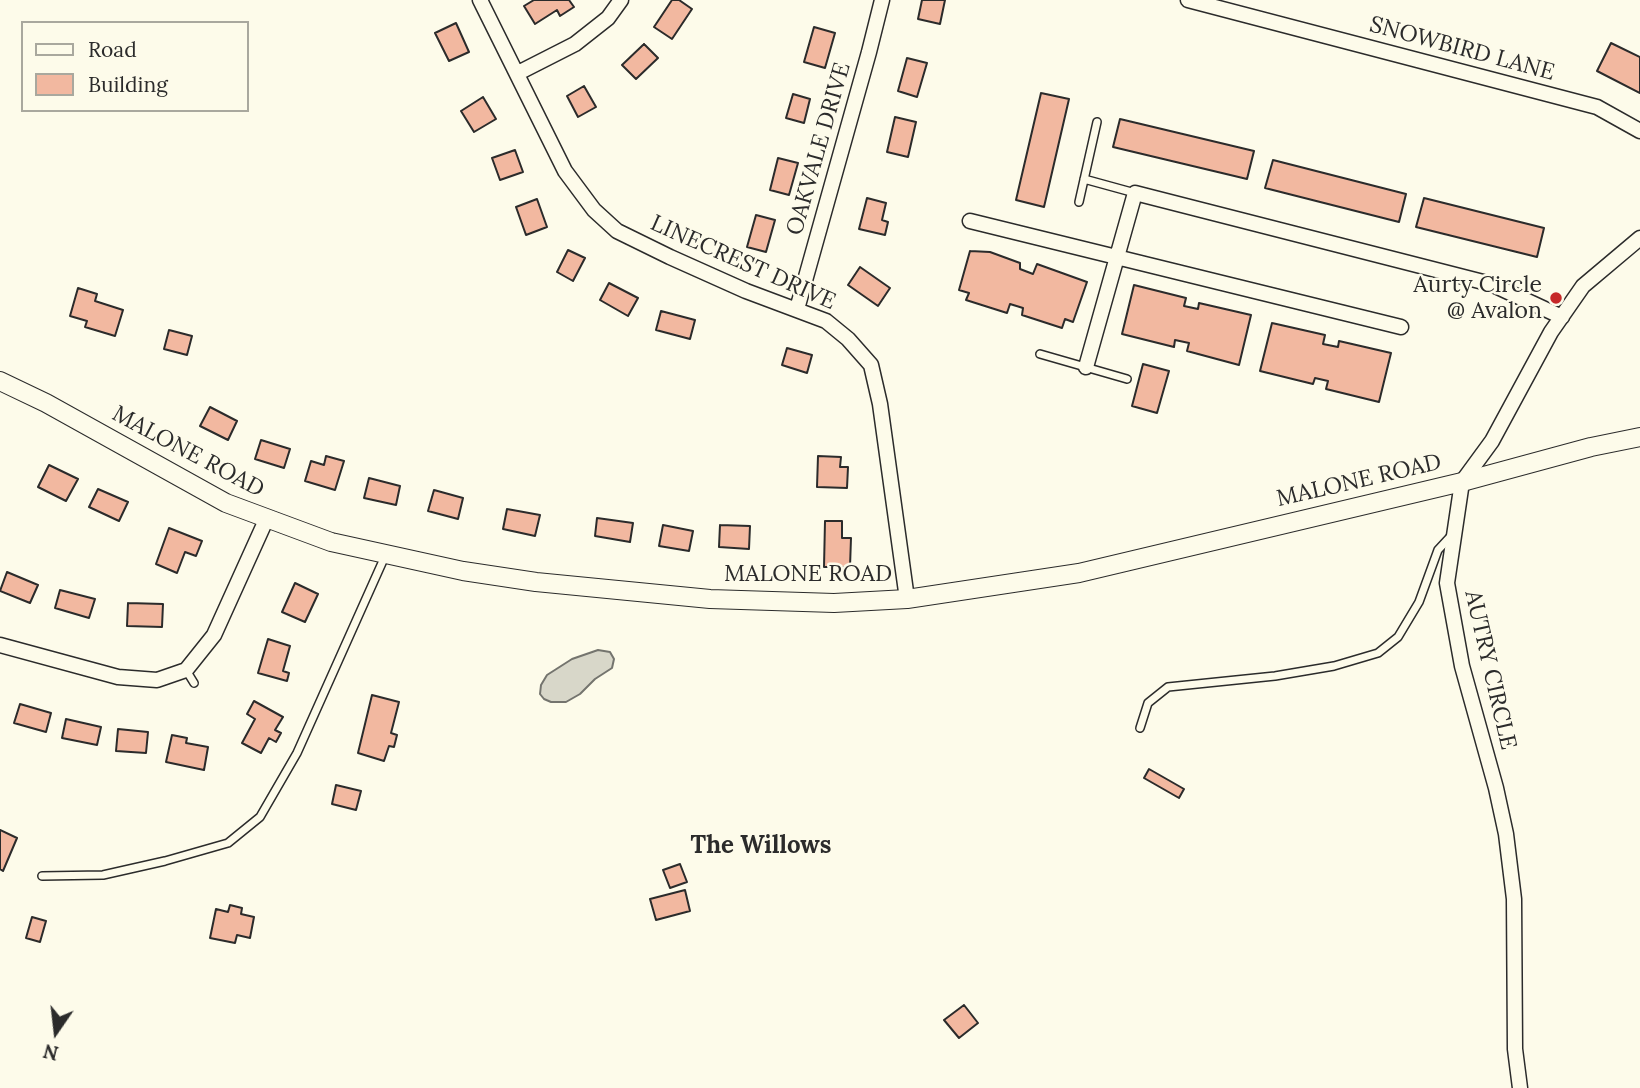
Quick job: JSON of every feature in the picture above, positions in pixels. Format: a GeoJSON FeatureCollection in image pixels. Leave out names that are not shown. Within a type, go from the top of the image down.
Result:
{"type":"FeatureCollection","features":[{"type":"Feature","properties":{"kind":"street","name":"LINECREST DRIVE"},"geometry":{"type":"LineString","coordinates":[[480,0],[565,171],[594,210],[617,231],[746,291],[826,321],[848,339],[871,365],[888,461],[907,598]]}},
{"type":"Feature","properties":{"kind":"street"},"geometry":{"type":"LineString","coordinates":[[518,73],[575,44],[608,18],[621,0]]}},
{"type":"Feature","properties":{"kind":"street","name":"OAKVALE DRIVE"},"geometry":{"type":"LineString","coordinates":[[797,309],[882,0]]}},
{"type":"Feature","properties":{"kind":"street","name":"SNOWBIRD LANE"},"geometry":{"type":"LineString","coordinates":[[1188,0],[1597,107],[1640,131]]}},
{"type":"Feature","properties":{"kind":"street"},"geometry":{"type":"LineString","coordinates":[[1086,367],[1135,192],[1491,284],[1562,317]]}},
{"type":"Feature","properties":{"kind":"street"},"geometry":{"type":"LineString","coordinates":[[970,221],[1401,327]]}},
{"type":"Feature","properties":{"kind":"street","name":"AUTRY CIRCLE"},"geometry":{"type":"LineString","coordinates":[[1520,1088],[1515,1049],[1514,899],[1506,834],[1462,666],[1447,583],[1462,482],[1492,441],[1562,317],[1583,286],[1640,238]]}},
{"type":"Feature","properties":{"kind":"street","name":"MALONE ROAD"},"geometry":{"type":"LineString","coordinates":[[0,380],[226,503],[265,520],[331,542],[463,571],[536,582],[710,599],[834,603],[907,598],[1079,573],[1640,437]]}},
{"type":"Feature","properties":{"kind":"street"},"geometry":{"type":"LineString","coordinates":[[0,645],[118,677],[157,680],[190,676],[214,635],[265,520]]}},
{"type":"Feature","properties":{"kind":"lane"},"geometry":{"type":"LineString","coordinates":[[1079,202],[1097,122]]}},
{"type":"Feature","properties":{"kind":"lane"},"geometry":{"type":"LineString","coordinates":[[1084,180],[1135,192]]}},
{"type":"Feature","properties":{"kind":"lane"},"geometry":{"type":"LineString","coordinates":[[1040,354],[1127,379]]}},
{"type":"Feature","properties":{"kind":"lane"},"geometry":{"type":"LineString","coordinates":[[1140,728],[1148,703],[1168,687],[1275,676],[1334,666],[1378,653],[1398,637],[1419,602],[1438,550],[1456,530]]}},
{"type":"Feature","properties":{"kind":"lane"},"geometry":{"type":"LineString","coordinates":[[42,876],[103,875],[165,861],[228,843],[260,817],[297,753],[350,640],[386,554]]}},
{"type":"Feature","properties":{"kind":"shaded area"},"geometry":{"type":"Polygon","coordinates":[[[598,650],[610,652],[614,659],[612,668],[566,702],[544,699],[540,694],[541,685],[547,675],[572,659],[598,650]]]}},
{"type":"Feature","properties":{"kind":"building"},"geometry":{"type":"Polygon","coordinates":[[[534,0],[569,0],[574,7],[560,16],[557,10],[535,24],[524,6],[534,0]]]}},
{"type":"Feature","properties":{"kind":"building"},"geometry":{"type":"Polygon","coordinates":[[[672,0],[679,0],[692,9],[672,39],[654,27],[672,0]]]}},
{"type":"Feature","properties":{"kind":"building"},"geometry":{"type":"Polygon","coordinates":[[[922,0],[945,0],[940,24],[918,19],[922,0]]]}},
{"type":"Feature","properties":{"kind":"building"},"geometry":{"type":"Polygon","coordinates":[[[456,23],[469,52],[449,61],[435,33],[456,23]]]}},
{"type":"Feature","properties":{"kind":"building"},"geometry":{"type":"Polygon","coordinates":[[[814,27],[835,33],[825,68],[804,62],[814,27]]]}},
{"type":"Feature","properties":{"kind":"building"},"geometry":{"type":"Polygon","coordinates":[[[1611,43],[1640,57],[1640,93],[1597,71],[1611,43]]]}},
{"type":"Feature","properties":{"kind":"building"},"geometry":{"type":"Polygon","coordinates":[[[644,44],[658,58],[636,79],[622,65],[644,44]]]}},
{"type":"Feature","properties":{"kind":"building"},"geometry":{"type":"Polygon","coordinates":[[[907,58],[927,63],[917,97],[898,91],[907,58]]]}},
{"type":"Feature","properties":{"kind":"building"},"geometry":{"type":"Polygon","coordinates":[[[584,86],[596,107],[578,117],[567,96],[584,86]]]}},
{"type":"Feature","properties":{"kind":"building"},"geometry":{"type":"Polygon","coordinates":[[[1041,93],[1069,99],[1044,207],[1016,200],[1041,93]]]}},
{"type":"Feature","properties":{"kind":"building"},"geometry":{"type":"Polygon","coordinates":[[[793,94],[810,99],[804,123],[786,118],[793,94]]]}},
{"type":"Feature","properties":{"kind":"building"},"geometry":{"type":"Polygon","coordinates":[[[483,97],[496,119],[474,132],[461,111],[483,97]]]}},
{"type":"Feature","properties":{"kind":"building"},"geometry":{"type":"Polygon","coordinates":[[[895,117],[916,122],[908,157],[887,152],[895,117]]]}},
{"type":"Feature","properties":{"kind":"building"},"geometry":{"type":"Polygon","coordinates":[[[1120,119],[1254,151],[1247,179],[1113,147],[1120,119]]]}},
{"type":"Feature","properties":{"kind":"building"},"geometry":{"type":"Polygon","coordinates":[[[515,150],[523,172],[500,180],[492,158],[515,150]]]}},
{"type":"Feature","properties":{"kind":"building"},"geometry":{"type":"Polygon","coordinates":[[[778,158],[798,163],[789,195],[770,190],[778,158]]]}},
{"type":"Feature","properties":{"kind":"building"},"geometry":{"type":"Polygon","coordinates":[[[1273,160],[1406,194],[1399,222],[1265,188],[1273,160]]]}},
{"type":"Feature","properties":{"kind":"building"},"geometry":{"type":"Polygon","coordinates":[[[867,198],[886,203],[882,220],[888,222],[885,235],[859,229],[867,198]]]}},
{"type":"Feature","properties":{"kind":"building"},"geometry":{"type":"Polygon","coordinates":[[[1424,198],[1544,228],[1537,257],[1416,227],[1424,198]]]}},
{"type":"Feature","properties":{"kind":"building"},"geometry":{"type":"Polygon","coordinates":[[[537,199],[547,227],[526,235],[516,207],[537,199]]]}},
{"type":"Feature","properties":{"kind":"building"},"geometry":{"type":"Polygon","coordinates":[[[756,215],[775,220],[766,252],[747,247],[756,215]]]}},
{"type":"Feature","properties":{"kind":"building"},"geometry":{"type":"Polygon","coordinates":[[[568,250],[585,258],[573,281],[557,272],[568,250]]]}},
{"type":"Feature","properties":{"kind":"building"},"geometry":{"type":"Polygon","coordinates":[[[970,251],[990,252],[1020,263],[1020,269],[1033,274],[1037,264],[1087,282],[1073,322],[1065,319],[1062,328],[1022,315],[1023,308],[1010,304],[1007,313],[966,300],[969,293],[959,290],[970,251]]]}},
{"type":"Feature","properties":{"kind":"building"},"geometry":{"type":"Polygon","coordinates":[[[860,267],[890,288],[878,306],[848,285],[860,267]]]}},
{"type":"Feature","properties":{"kind":"building"},"geometry":{"type":"Polygon","coordinates":[[[609,283],[638,298],[628,316],[600,300],[609,283]]]}},
{"type":"Feature","properties":{"kind":"building"},"geometry":{"type":"Polygon","coordinates":[[[1134,285],[1186,298],[1184,306],[1198,309],[1199,303],[1251,315],[1239,365],[1187,351],[1189,343],[1175,340],[1174,347],[1122,334],[1134,285]]]}},
{"type":"Feature","properties":{"kind":"building"},"geometry":{"type":"Polygon","coordinates":[[[78,288],[97,294],[95,301],[123,310],[115,336],[85,327],[87,321],[70,316],[78,288]]]}},
{"type":"Feature","properties":{"kind":"building"},"geometry":{"type":"Polygon","coordinates":[[[661,311],[695,320],[690,339],[656,330],[661,311]]]}},
{"type":"Feature","properties":{"kind":"building"},"geometry":{"type":"Polygon","coordinates":[[[1272,323],[1325,335],[1323,344],[1338,347],[1339,341],[1391,353],[1379,402],[1326,389],[1328,381],[1315,378],[1313,384],[1260,371],[1272,323]]]}},
{"type":"Feature","properties":{"kind":"building"},"geometry":{"type":"Polygon","coordinates":[[[169,330],[192,336],[187,355],[164,349],[169,330]]]}},
{"type":"Feature","properties":{"kind":"building"},"geometry":{"type":"Polygon","coordinates":[[[787,348],[812,355],[807,373],[782,365],[787,348]]]}},
{"type":"Feature","properties":{"kind":"building"},"geometry":{"type":"Polygon","coordinates":[[[1143,364],[1169,371],[1157,413],[1132,406],[1143,364]]]}},
{"type":"Feature","properties":{"kind":"building"},"geometry":{"type":"Polygon","coordinates":[[[210,407],[237,421],[228,440],[200,426],[210,407]]]}},
{"type":"Feature","properties":{"kind":"building"},"geometry":{"type":"Polygon","coordinates":[[[261,440],[290,449],[284,468],[255,459],[261,440]]]}},
{"type":"Feature","properties":{"kind":"building"},"geometry":{"type":"Polygon","coordinates":[[[326,456],[344,461],[335,490],[305,481],[311,461],[324,465],[326,456]]]}},
{"type":"Feature","properties":{"kind":"building"},"geometry":{"type":"Polygon","coordinates":[[[818,456],[841,457],[840,467],[848,467],[847,488],[817,487],[818,456]]]}},
{"type":"Feature","properties":{"kind":"building"},"geometry":{"type":"Polygon","coordinates":[[[49,465],[78,479],[66,501],[38,487],[49,465]]]}},
{"type":"Feature","properties":{"kind":"building"},"geometry":{"type":"Polygon","coordinates":[[[369,478],[400,486],[396,505],[364,498],[369,478]]]}},
{"type":"Feature","properties":{"kind":"building"},"geometry":{"type":"Polygon","coordinates":[[[98,489],[128,502],[119,521],[89,507],[98,489]]]}},
{"type":"Feature","properties":{"kind":"building"},"geometry":{"type":"Polygon","coordinates":[[[434,490],[463,498],[458,519],[428,511],[434,490]]]}},
{"type":"Feature","properties":{"kind":"building"},"geometry":{"type":"Polygon","coordinates":[[[507,509],[540,515],[535,536],[503,529],[507,509]]]}},
{"type":"Feature","properties":{"kind":"building"},"geometry":{"type":"Polygon","coordinates":[[[597,518],[633,523],[630,542],[595,536],[597,518]]]}},
{"type":"Feature","properties":{"kind":"building"},"geometry":{"type":"Polygon","coordinates":[[[825,521],[842,521],[842,538],[851,538],[850,567],[824,567],[825,521]]]}},
{"type":"Feature","properties":{"kind":"building"},"geometry":{"type":"Polygon","coordinates":[[[663,525],[693,531],[689,551],[659,546],[663,525]]]}},
{"type":"Feature","properties":{"kind":"building"},"geometry":{"type":"Polygon","coordinates":[[[720,525],[750,526],[749,549],[719,547],[720,525]]]}},
{"type":"Feature","properties":{"kind":"building"},"geometry":{"type":"Polygon","coordinates":[[[169,528],[202,541],[196,556],[185,552],[177,573],[156,564],[169,528]]]}},
{"type":"Feature","properties":{"kind":"building"},"geometry":{"type":"Polygon","coordinates":[[[7,572],[38,585],[30,603],[0,591],[7,572]]]}},
{"type":"Feature","properties":{"kind":"building"},"geometry":{"type":"Polygon","coordinates":[[[295,583],[318,594],[305,622],[282,612],[295,583]]]}},
{"type":"Feature","properties":{"kind":"building"},"geometry":{"type":"Polygon","coordinates":[[[60,590],[95,599],[89,618],[55,608],[60,590]]]}},
{"type":"Feature","properties":{"kind":"building"},"geometry":{"type":"Polygon","coordinates":[[[128,603],[163,604],[162,627],[127,626],[128,603]]]}},
{"type":"Feature","properties":{"kind":"building"},"geometry":{"type":"Polygon","coordinates":[[[268,639],[290,646],[283,671],[289,673],[287,681],[258,673],[268,639]]]}},
{"type":"Feature","properties":{"kind":"building"},"geometry":{"type":"Polygon","coordinates":[[[372,695],[399,702],[391,733],[397,735],[394,747],[389,746],[384,761],[358,753],[372,695]]]}},
{"type":"Feature","properties":{"kind":"building"},"geometry":{"type":"Polygon","coordinates":[[[254,701],[283,717],[275,730],[281,733],[276,742],[269,738],[261,753],[242,743],[255,719],[247,714],[254,701]]]}},
{"type":"Feature","properties":{"kind":"building"},"geometry":{"type":"Polygon","coordinates":[[[20,704],[51,713],[46,732],[14,723],[20,704]]]}},
{"type":"Feature","properties":{"kind":"building"},"geometry":{"type":"Polygon","coordinates":[[[66,719],[101,727],[97,745],[62,738],[66,719]]]}},
{"type":"Feature","properties":{"kind":"building"},"geometry":{"type":"Polygon","coordinates":[[[118,729],[148,732],[146,753],[116,751],[118,729]]]}},
{"type":"Feature","properties":{"kind":"building"},"geometry":{"type":"Polygon","coordinates":[[[172,735],[187,738],[186,743],[208,747],[204,770],[166,762],[172,735]]]}},
{"type":"Feature","properties":{"kind":"building"},"geometry":{"type":"Polygon","coordinates":[[[1149,769],[1184,789],[1179,798],[1144,778],[1149,769]]]}},
{"type":"Feature","properties":{"kind":"building"},"geometry":{"type":"Polygon","coordinates":[[[336,785],[361,791],[356,810],[332,804],[336,785]]]}},
{"type":"Feature","properties":{"kind":"building"},"geometry":{"type":"Polygon","coordinates":[[[0,830],[17,838],[3,871],[0,869],[0,830]]]}},
{"type":"Feature","properties":{"kind":"building"},"geometry":{"type":"Polygon","coordinates":[[[680,864],[687,882],[670,888],[663,870],[680,864]]]}},
{"type":"Feature","properties":{"kind":"building"},"geometry":{"type":"Polygon","coordinates":[[[685,890],[690,911],[656,920],[650,899],[685,890]]]}},
{"type":"Feature","properties":{"kind":"building"},"geometry":{"type":"Polygon","coordinates":[[[230,905],[242,908],[241,914],[254,917],[250,938],[237,935],[235,943],[210,938],[216,909],[228,912],[230,905]]]}},
{"type":"Feature","properties":{"kind":"building"},"geometry":{"type":"Polygon","coordinates":[[[32,917],[46,921],[40,942],[26,938],[32,917]]]}},
{"type":"Feature","properties":{"kind":"building"},"geometry":{"type":"Polygon","coordinates":[[[964,1005],[978,1023],[959,1038],[944,1020],[964,1005]]]}},
{"type":"Feature","properties":{"kind":"place","name":"Aurty Circle @ Avalon"},"geometry":{"type":"Point","coordinates":[1556,298]}},
{"type":"Feature","properties":{"kind":"district","name":"The Willows"},"geometry":{"type":"Point","coordinates":[761,846]}}]}
